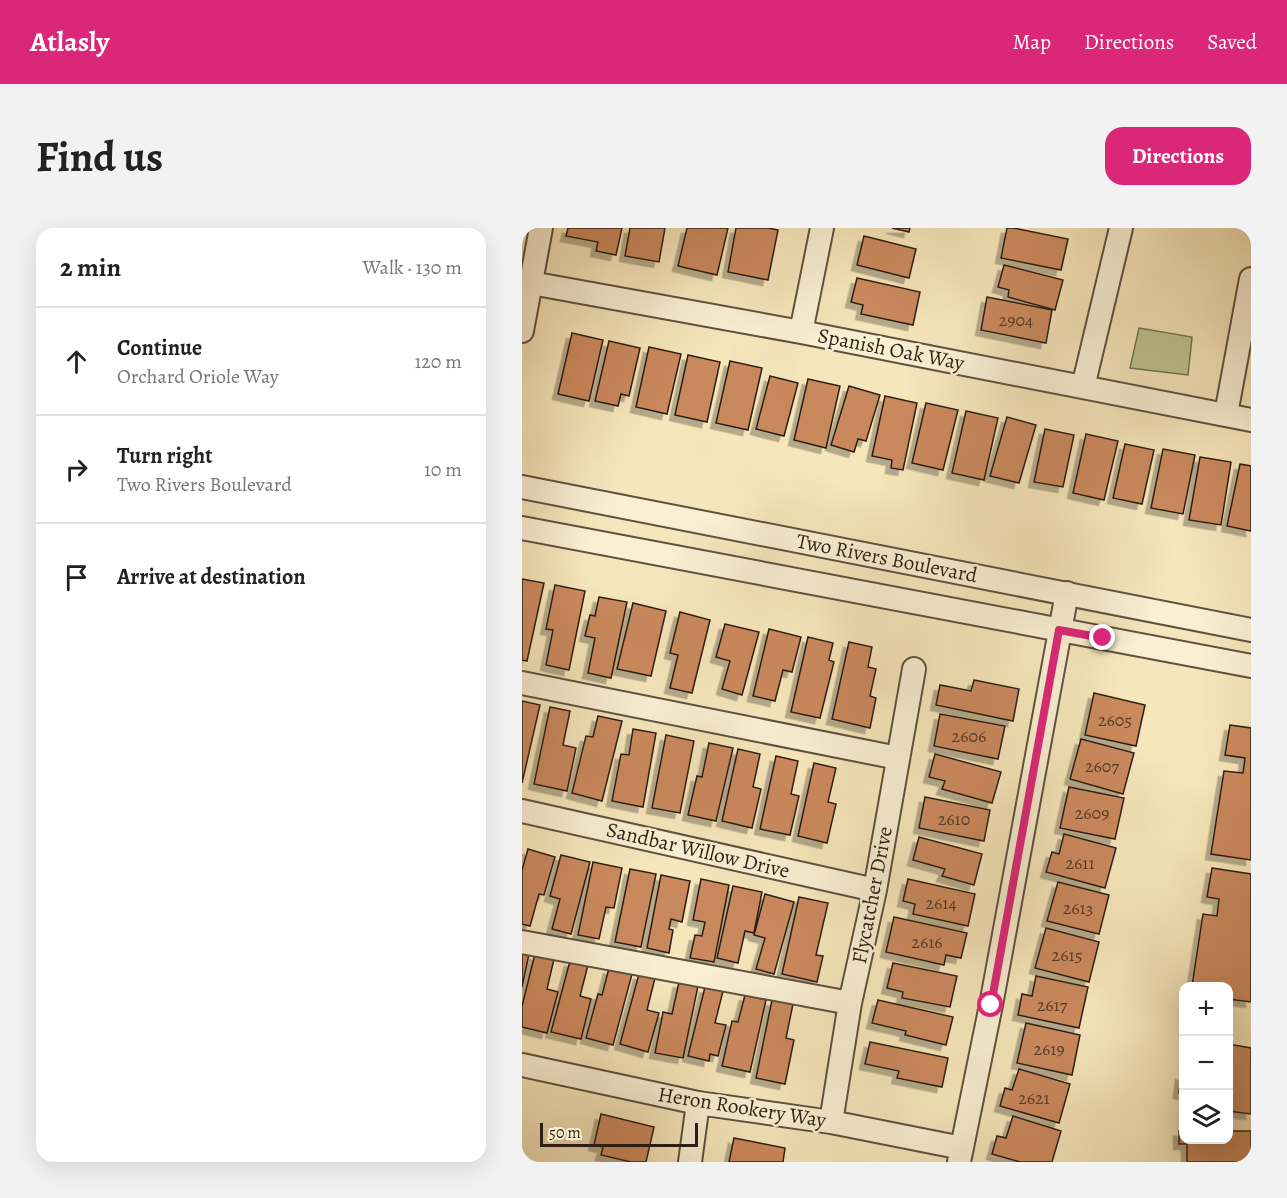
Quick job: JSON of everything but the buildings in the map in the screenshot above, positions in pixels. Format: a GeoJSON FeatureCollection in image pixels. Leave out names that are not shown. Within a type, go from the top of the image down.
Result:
{"type":"FeatureCollection","features":[{"type":"Feature","properties":{"kind":"street"},"geometry":{"type":"LineString","coordinates":[[522,331],[541,228]]}},
{"type":"Feature","properties":{"kind":"street"},"geometry":{"type":"LineString","coordinates":[[801,332],[822,228]]}},
{"type":"Feature","properties":{"kind":"street"},"geometry":{"type":"LineString","coordinates":[[1083,387],[1120,228]]}},
{"type":"Feature","properties":{"kind":"street"},"geometry":{"type":"LineString","coordinates":[[1226,414],[1251,279]]}},
{"type":"Feature","properties":{"kind":"street","name":"Spanish Oak Way"},"geometry":{"type":"LineString","coordinates":[[531,283],[801,332],[1251,420]]}},
{"type":"Feature","properties":{"kind":"street","name":"Two Rivers Boulevard"},"geometry":{"type":"LineString","coordinates":[[522,487],[1251,630]]}},
{"type":"Feature","properties":{"kind":"street","name":"Two Rivers Boulevard"},"geometry":{"type":"LineString","coordinates":[[522,528],[1251,666]]}},
{"type":"Feature","properties":{"kind":"street"},"geometry":{"type":"LineString","coordinates":[[961,1155],[1067,593]]}},
{"type":"Feature","properties":{"kind":"street","name":"Flycatcher Drive"},"geometry":{"type":"LineString","coordinates":[[831,1122],[850,1003],[875,890],[914,669]]}},
{"type":"Feature","properties":{"kind":"street"},"geometry":{"type":"LineString","coordinates":[[522,683],[898,758]]}},
{"type":"Feature","properties":{"kind":"street","name":"Sandbar Willow Drive"},"geometry":{"type":"LineString","coordinates":[[522,811],[875,890]]}},
{"type":"Feature","properties":{"kind":"street"},"geometry":{"type":"LineString","coordinates":[[522,942],[850,1003]]}},
{"type":"Feature","properties":{"kind":"street","name":"Heron Rookery Way"},"geometry":{"type":"LineString","coordinates":[[522,1065],[698,1103],[831,1122],[961,1155]]}},
{"type":"Feature","properties":{"kind":"street"},"geometry":{"type":"LineString","coordinates":[[690,1162],[698,1103]]}},
{"type":"Feature","properties":{"kind":"green space"},"geometry":{"type":"Polygon","coordinates":[[[1139,328],[1192,337],[1188,375],[1130,368],[1139,328]]]}},
{"type":"Feature","properties":{"kind":"route"},"geometry":{"type":"LineString","coordinates":[[991,1005],[1059,630],[1103,638]]}}]}
